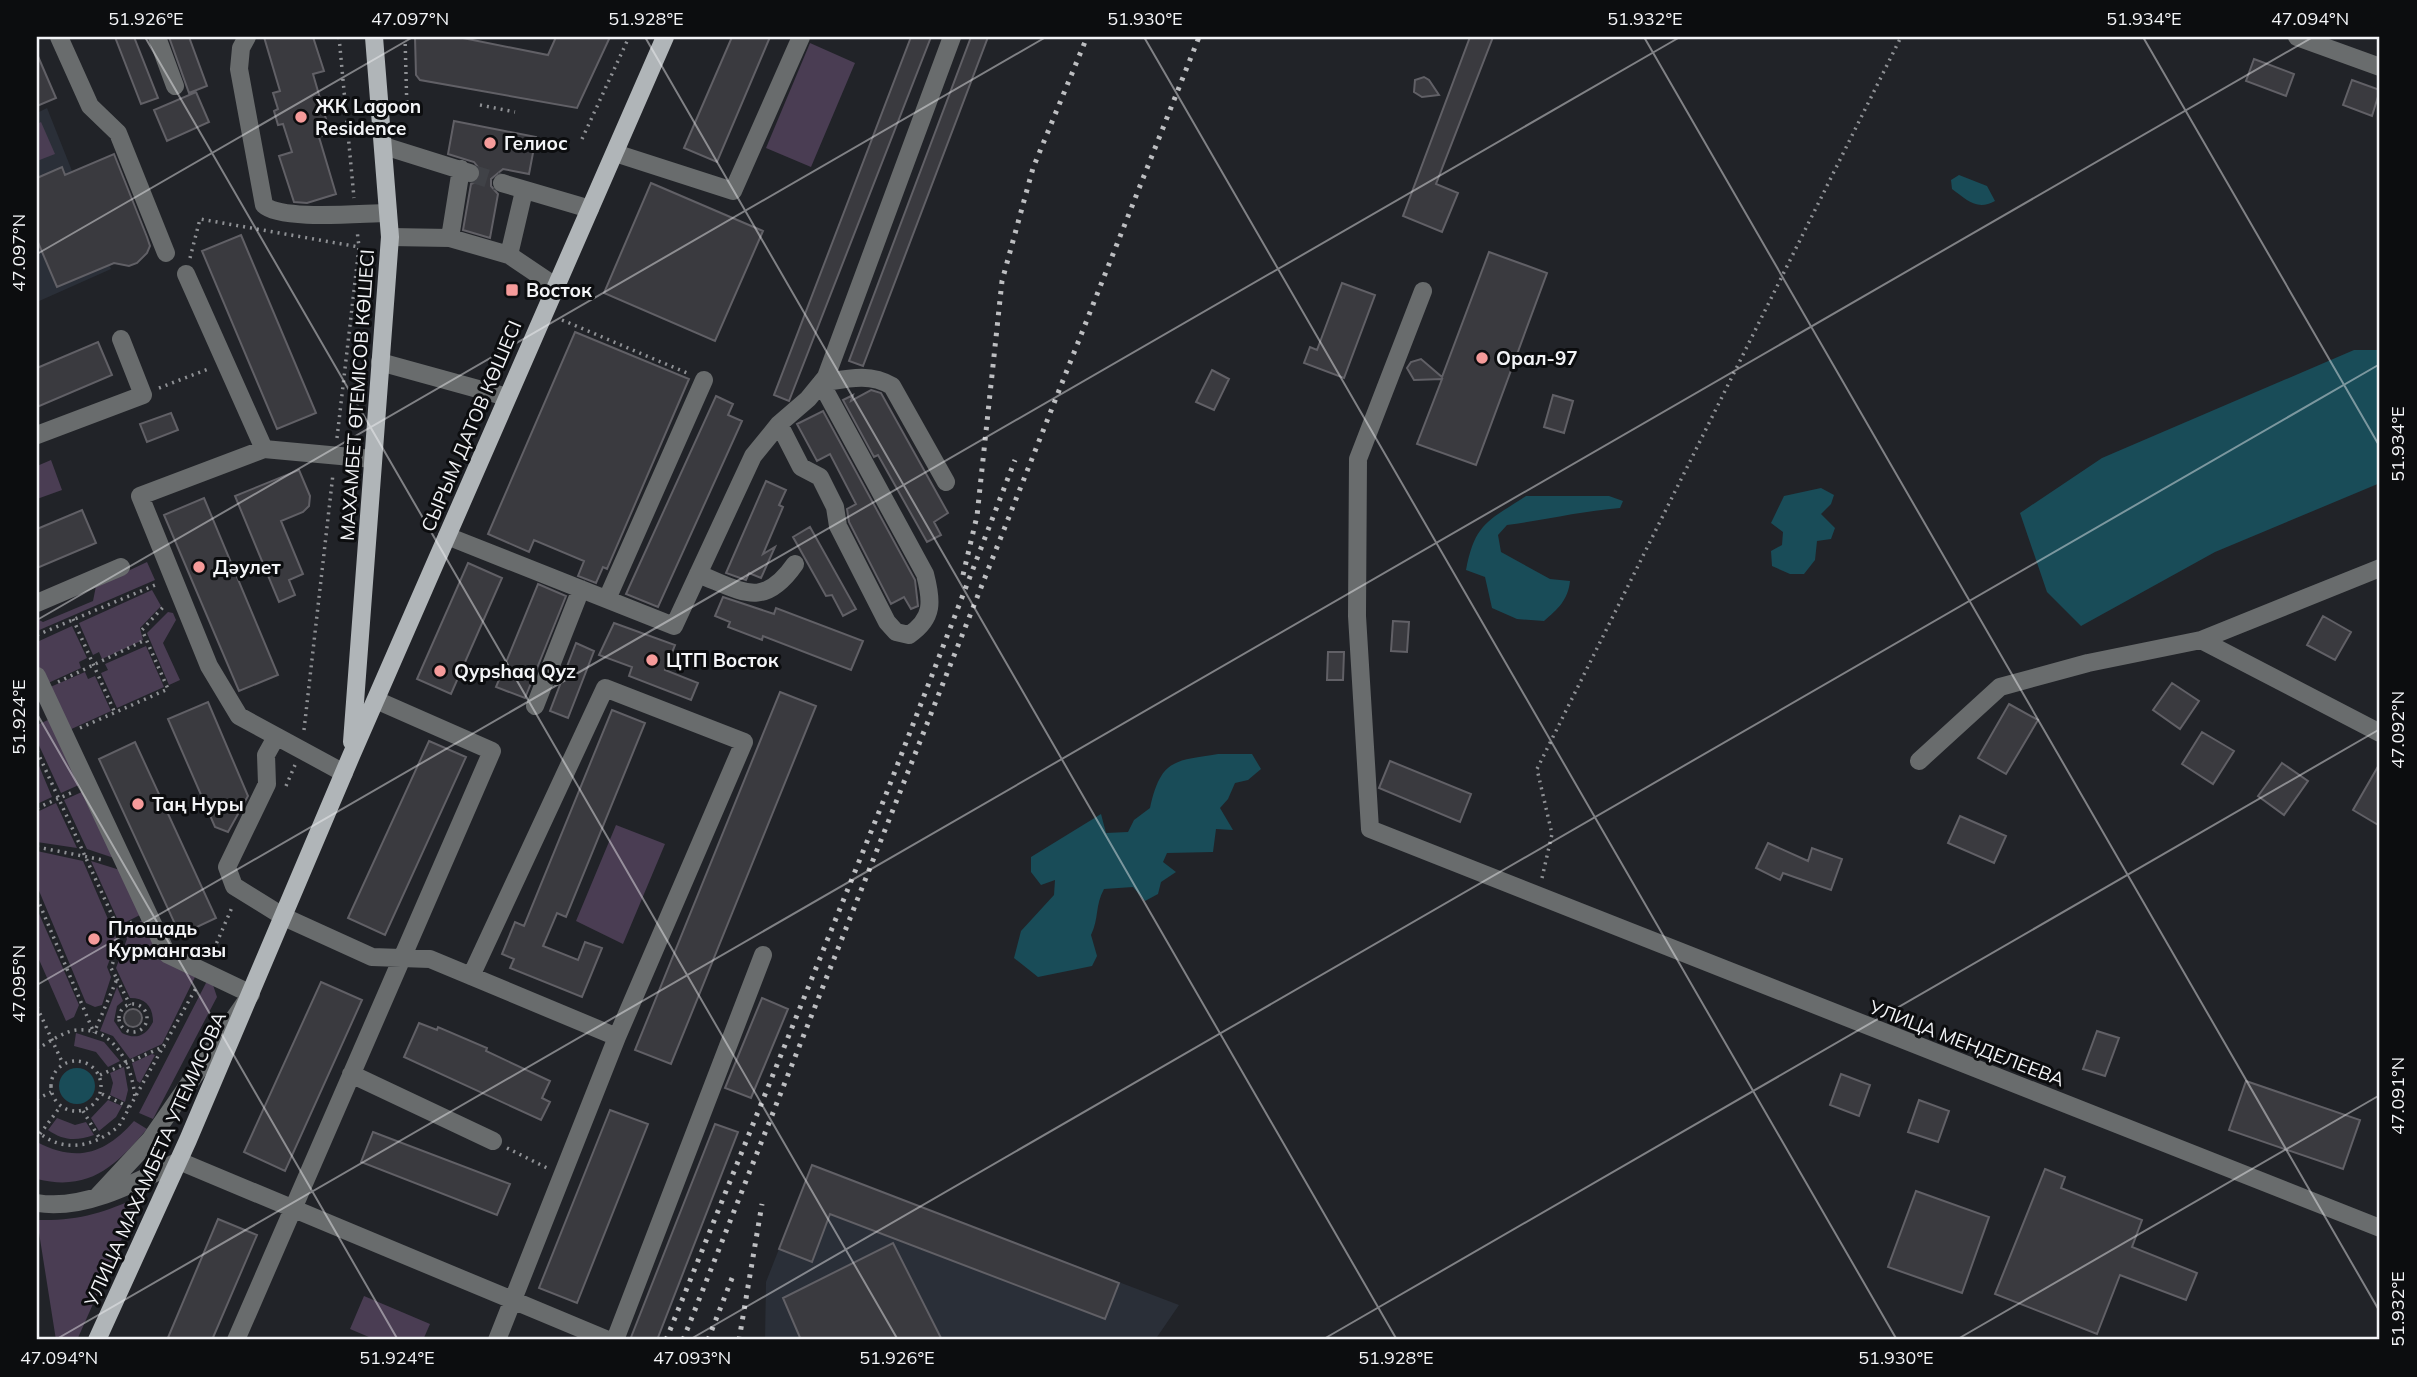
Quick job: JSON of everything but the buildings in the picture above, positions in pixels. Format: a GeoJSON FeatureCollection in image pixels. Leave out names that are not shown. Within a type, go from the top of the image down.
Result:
{"type":"FeatureCollection","features":[{"type":"Feature","properties":{"kind":"main road","name":"МАХАМБЕТ ӨТЕМІСОВ КӨШЕСІ"},"geometry":{"type":"LineString","coordinates":[[348,765],[390,237],[373,37]]}},
{"type":"Feature","properties":{"kind":"main road","name":"СЫРЫМ ДАТОВ КӨШЕСІ"},"geometry":{"type":"LineString","coordinates":[[348,765],[665,37]]}},
{"type":"Feature","properties":{"kind":"main road","name":"УЛИЦА МАХАМБЕТА УТЕМИСОВА"},"geometry":{"type":"LineString","coordinates":[[97,1340],[251,994],[348,765]]}},
{"type":"Feature","properties":{"kind":"street"},"geometry":{"type":"LineString","coordinates":[[59,37],[90,106],[118,133],[166,253]]}},
{"type":"Feature","properties":{"kind":"street"},"geometry":{"type":"LineString","coordinates":[[157,37],[175,86]]}},
{"type":"Feature","properties":{"kind":"street"},"geometry":{"type":"LineString","coordinates":[[247,37],[241,48],[239,69],[259,192],[264,205],[275,212],[388,213]]}},
{"type":"Feature","properties":{"kind":"street"},"geometry":{"type":"LineString","coordinates":[[615,153],[733,191],[802,37]]}},
{"type":"Feature","properties":{"kind":"street"},"geometry":{"type":"LineString","coordinates":[[447,536],[674,626],[753,456],[779,424],[808,399],[826,376],[952,37]]}},
{"type":"Feature","properties":{"kind":"street"},"geometry":{"type":"LineString","coordinates":[[2297,37],[2380,67]]}},
{"type":"Feature","properties":{"kind":"street"},"geometry":{"type":"LineString","coordinates":[[384,146],[466,171],[450,238]]}},
{"type":"Feature","properties":{"kind":"street"},"geometry":{"type":"LineString","coordinates":[[502,183],[590,209]]}},
{"type":"Feature","properties":{"kind":"street"},"geometry":{"type":"LineString","coordinates":[[509,255],[524,191]]}},
{"type":"Feature","properties":{"kind":"street"},"geometry":{"type":"LineString","coordinates":[[390,237],[450,238],[509,255],[555,286]]}},
{"type":"Feature","properties":{"kind":"street"},"geometry":{"type":"LineString","coordinates":[[186,274],[264,449]]}},
{"type":"Feature","properties":{"kind":"street","name":"УЛИЦА МЕНДЕЛЕЕВА"},"geometry":{"type":"LineString","coordinates":[[1423,291],[1359,459],[1357,616],[1370,829],[2380,1228]]}},
{"type":"Feature","properties":{"kind":"street"},"geometry":{"type":"LineString","coordinates":[[37,435],[143,395],[121,339]]}},
{"type":"Feature","properties":{"kind":"street"},"geometry":{"type":"LineString","coordinates":[[380,362],[507,397]]}},
{"type":"Feature","properties":{"kind":"street"},"geometry":{"type":"LineString","coordinates":[[821,383],[864,377],[878,378],[892,386],[946,482]]}},
{"type":"Feature","properties":{"kind":"street"},"geometry":{"type":"LineString","coordinates":[[607,599],[704,380]]}},
{"type":"Feature","properties":{"kind":"street"},"geometry":{"type":"LineString","coordinates":[[779,424],[801,467],[820,477],[835,507],[838,526],[887,622],[896,632],[909,635],[928,617],[932,600],[925,574],[821,383]]}},
{"type":"Feature","properties":{"kind":"street"},"geometry":{"type":"LineString","coordinates":[[348,765],[302,751],[239,716],[209,666],[140,496],[264,449],[373,459]]}},
{"type":"Feature","properties":{"kind":"street"},"geometry":{"type":"LineString","coordinates":[[698,574],[748,593],[767,592],[782,583],[795,564]]}},
{"type":"Feature","properties":{"kind":"street"},"geometry":{"type":"LineString","coordinates":[[37,603],[121,567]]}},
{"type":"Feature","properties":{"kind":"street"},"geometry":{"type":"LineString","coordinates":[[1919,761],[2000,687],[2088,663],[2201,640],[2380,568]]}},
{"type":"Feature","properties":{"kind":"street"},"geometry":{"type":"LineString","coordinates":[[535,706],[582,589]]}},
{"type":"Feature","properties":{"kind":"street"},"geometry":{"type":"LineString","coordinates":[[2201,640],[2380,733]]}},
{"type":"Feature","properties":{"kind":"street"},"geometry":{"type":"LineString","coordinates":[[40,682],[167,954],[251,994]]}},
{"type":"Feature","properties":{"kind":"street"},"geometry":{"type":"LineString","coordinates":[[471,976],[605,688],[744,742],[617,1037],[497,1340]]}},
{"type":"Feature","properties":{"kind":"street"},"geometry":{"type":"LineString","coordinates":[[236,1340],[492,751],[376,700]]}},
{"type":"Feature","properties":{"kind":"street"},"geometry":{"type":"LineString","coordinates":[[276,737],[265,755],[267,784],[227,867],[228,875],[239,889],[284,917],[372,957],[430,959],[617,1037]]}},
{"type":"Feature","properties":{"kind":"street"},"geometry":{"type":"LineString","coordinates":[[615,1340],[763,955]]}},
{"type":"Feature","properties":{"kind":"street","name":"УЛИЦА МАХАМБЕТА УТЕМИСОВА"},"geometry":{"type":"LineString","coordinates":[[37,1203],[66,1204],[97,1196],[150,1140],[251,994]]}},
{"type":"Feature","properties":{"kind":"street"},"geometry":{"type":"LineString","coordinates":[[351,1074],[493,1141]]}},
{"type":"Feature","properties":{"kind":"street"},"geometry":{"type":"LineString","coordinates":[[97,1196],[143,1180],[178,1161],[608,1340]]}},
{"type":"Feature","properties":{"kind":"path"},"geometry":{"type":"LineString","coordinates":[[285,788],[302,751],[359,247],[339,37]]}},
{"type":"Feature","properties":{"kind":"path"},"geometry":{"type":"LineString","coordinates":[[405,37],[407,111]]}},
{"type":"Feature","properties":{"kind":"path"},"geometry":{"type":"LineString","coordinates":[[582,139],[629,37]]}},
{"type":"Feature","properties":{"kind":"path"},"geometry":{"type":"LineString","coordinates":[[1539,895],[1552,834],[1537,769],[1901,37]]}},
{"type":"Feature","properties":{"kind":"path"},"geometry":{"type":"LineString","coordinates":[[480,105],[515,112]]}},
{"type":"Feature","properties":{"kind":"path"},"geometry":{"type":"LineString","coordinates":[[186,274],[200,219],[359,247]]}},
{"type":"Feature","properties":{"kind":"path"},"geometry":{"type":"LineString","coordinates":[[544,312],[704,380]]}},
{"type":"Feature","properties":{"kind":"path"},"geometry":{"type":"LineString","coordinates":[[143,395],[226,363]]}},
{"type":"Feature","properties":{"kind":"path"},"geometry":{"type":"LineString","coordinates":[[37,635],[155,584],[165,606],[142,630],[168,690],[65,734]]}},
{"type":"Feature","properties":{"kind":"path"},"geometry":{"type":"LineString","coordinates":[[73,619],[116,714]]}},
{"type":"Feature","properties":{"kind":"path"},"geometry":{"type":"LineString","coordinates":[[40,682],[94,665],[146,640]]}},
{"type":"Feature","properties":{"kind":"path"},"geometry":{"type":"LineString","coordinates":[[37,751],[121,937],[111,968],[130,1005]]}},
{"type":"Feature","properties":{"kind":"path"},"geometry":{"type":"LineString","coordinates":[[37,808],[89,784]]}},
{"type":"Feature","properties":{"kind":"path"},"geometry":{"type":"LineString","coordinates":[[37,847],[126,866]]}},
{"type":"Feature","properties":{"kind":"path"},"geometry":{"type":"LineString","coordinates":[[60,1107],[39,1132],[62,1145],[77,1146],[100,1140],[119,1126],[135,1102],[204,973],[239,889]]}},
{"type":"Feature","properties":{"kind":"path"},"geometry":{"type":"LineString","coordinates":[[37,898],[94,1033]]}},
{"type":"Feature","properties":{"kind":"path"},"geometry":{"type":"LineString","coordinates":[[94,1033],[117,979]]}},
{"type":"Feature","properties":{"kind":"path"},"geometry":{"type":"LineString","coordinates":[[130,1005],[143,1008],[147,1016],[145,1026],[138,1032],[128,1031],[120,1022],[122,1010],[130,1005]]}},
{"type":"Feature","properties":{"kind":"path"},"geometry":{"type":"LineString","coordinates":[[37,1007],[63,1064]]}},
{"type":"Feature","properties":{"kind":"path"},"geometry":{"type":"LineString","coordinates":[[37,1049],[76,1030],[94,1033],[110,1041],[127,1063],[135,1102]]}},
{"type":"Feature","properties":{"kind":"path"},"geometry":{"type":"LineString","coordinates":[[100,1075],[166,1046]]}},
{"type":"Feature","properties":{"kind":"path"},"geometry":{"type":"LineString","coordinates":[[86,1063],[100,1075],[101,1094],[94,1104],[83,1111],[60,1107],[51,1092],[53,1075],[63,1064],[86,1063]]}},
{"type":"Feature","properties":{"kind":"path"},"geometry":{"type":"LineString","coordinates":[[37,1100],[51,1092]]}},
{"type":"Feature","properties":{"kind":"path"},"geometry":{"type":"LineString","coordinates":[[101,1094],[131,1108]]}},
{"type":"Feature","properties":{"kind":"path"},"geometry":{"type":"LineString","coordinates":[[83,1111],[100,1140]]}},
{"type":"Feature","properties":{"kind":"path"},"geometry":{"type":"LineString","coordinates":[[493,1141],[562,1175]]}},
{"type":"Feature","properties":{"kind":"shaded area"},"geometry":{"type":"Polygon","coordinates":[[[810,43],[855,63],[811,167],[766,148],[810,43]]]}},
{"type":"Feature","properties":{"kind":"shaded area"},"geometry":{"type":"Polygon","coordinates":[[[47,108],[111,269],[37,302],[37,113],[47,108]]]}},
{"type":"Feature","properties":{"kind":"shaded area"},"geometry":{"type":"Polygon","coordinates":[[[41,122],[55,154],[37,161],[37,124],[41,122]]]}},
{"type":"Feature","properties":{"kind":"shaded area"},"geometry":{"type":"Polygon","coordinates":[[[51,460],[62,490],[37,499],[37,466],[51,460]]]}},
{"type":"Feature","properties":{"kind":"shaded area"},"geometry":{"type":"Polygon","coordinates":[[[147,562],[155,580],[37,631],[37,619],[43,622],[93,601],[96,586],[147,562]]]}},
{"type":"Feature","properties":{"kind":"shaded area"},"geometry":{"type":"Polygon","coordinates":[[[152,590],[161,606],[140,628],[143,640],[102,659],[99,652],[93,655],[79,623],[152,590]]]}},
{"type":"Feature","properties":{"kind":"shaded area"},"geometry":{"type":"Polygon","coordinates":[[[168,612],[173,613],[176,620],[163,643],[180,680],[169,685],[147,633],[168,612]]]}},
{"type":"Feature","properties":{"kind":"shaded area"},"geometry":{"type":"Polygon","coordinates":[[[72,626],[87,658],[79,662],[81,668],[46,684],[37,664],[37,642],[72,626]]]}},
{"type":"Feature","properties":{"kind":"shaded area"},"geometry":{"type":"Polygon","coordinates":[[[146,646],[164,687],[117,708],[101,673],[108,670],[105,664],[146,646]]]}},
{"type":"Feature","properties":{"kind":"shaded area"},"geometry":{"type":"Polygon","coordinates":[[[85,672],[88,679],[95,676],[111,711],[67,731],[48,688],[85,672]]]}},
{"type":"Feature","properties":{"kind":"shaded area"},"geometry":{"type":"Polygon","coordinates":[[[50,719],[81,784],[61,793],[37,741],[37,725],[50,719]]]}},
{"type":"Feature","properties":{"kind":"shaded area"},"geometry":{"type":"Polygon","coordinates":[[[37,761],[52,797],[37,804],[37,761]]]}},
{"type":"Feature","properties":{"kind":"shaded area"},"geometry":{"type":"Polygon","coordinates":[[[84,791],[114,858],[87,849],[64,800],[84,791]]]}},
{"type":"Feature","properties":{"kind":"shaded area"},"geometry":{"type":"Polygon","coordinates":[[[56,803],[77,848],[37,842],[37,812],[56,803]]]}},
{"type":"Feature","properties":{"kind":"shaded area"},"geometry":{"type":"Polygon","coordinates":[[[616,825],[665,844],[623,944],[576,921],[616,825]]]}},
{"type":"Feature","properties":{"kind":"shaded area"},"geometry":{"type":"Polygon","coordinates":[[[37,851],[83,861],[117,940],[107,967],[111,977],[102,1005],[95,1007],[86,1003],[37,886],[37,851]]]}},
{"type":"Feature","properties":{"kind":"shaded area"},"geometry":{"type":"Polygon","coordinates":[[[91,861],[120,870],[140,915],[120,925],[91,861]]]}},
{"type":"Feature","properties":{"kind":"shaded area"},"geometry":{"type":"Polygon","coordinates":[[[37,909],[79,1005],[74,1017],[66,1021],[37,955],[37,909]]]}},
{"type":"Feature","properties":{"kind":"shaded area"},"geometry":{"type":"Polygon","coordinates":[[[143,920],[196,975],[162,1044],[130,1059],[113,1036],[100,1031],[117,987],[123,1001],[117,1006],[114,1021],[122,1033],[140,1035],[147,1031],[153,1022],[150,1008],[140,1000],[130,998],[116,968],[127,939],[123,930],[143,920]]]}},
{"type":"Feature","properties":{"kind":"shaded area"},"geometry":{"type":"Polygon","coordinates":[[[207,981],[213,985],[217,997],[153,1119],[139,1113],[207,981]]]}},
{"type":"Feature","properties":{"kind":"shaded area"},"geometry":{"type":"Polygon","coordinates":[[[76,1033],[104,1042],[120,1061],[108,1067],[96,1052],[74,1046],[76,1033]]]}},
{"type":"Feature","properties":{"kind":"shaded area"},"geometry":{"type":"Polygon","coordinates":[[[155,1055],[140,1083],[132,1063],[155,1055]]]}},
{"type":"Feature","properties":{"kind":"shaded area"},"geometry":{"type":"Polygon","coordinates":[[[124,1067],[128,1090],[125,1102],[110,1095],[113,1083],[110,1073],[124,1067]]]}},
{"type":"Feature","properties":{"kind":"shaded area"},"geometry":{"type":"Polygon","coordinates":[[[108,1100],[122,1106],[116,1117],[99,1131],[91,1118],[108,1100]]]}},
{"type":"Feature","properties":{"kind":"shaded area"},"geometry":{"type":"Polygon","coordinates":[[[57,1118],[75,1125],[86,1122],[94,1135],[76,1139],[59,1136],[48,1130],[57,1118]]]}},
{"type":"Feature","properties":{"kind":"shaded area"},"geometry":{"type":"Polygon","coordinates":[[[134,1121],[147,1129],[124,1154],[100,1173],[72,1182],[37,1179],[37,1142],[65,1152],[90,1152],[112,1141],[134,1121]]]}},
{"type":"Feature","properties":{"kind":"shaded area"},"geometry":{"type":"Polygon","coordinates":[[[812,1165],[1179,1305],[1155,1340],[765,1340],[766,1282],[812,1165]]]}},
{"type":"Feature","properties":{"kind":"shaded area"},"geometry":{"type":"Polygon","coordinates":[[[141,1196],[77,1340],[56,1340],[37,1220],[90,1215],[141,1196]]]}},
{"type":"Feature","properties":{"kind":"shaded area"},"geometry":{"type":"Polygon","coordinates":[[[364,1296],[430,1324],[423,1340],[376,1340],[350,1329],[364,1296]]]}},
{"type":"Feature","properties":{"kind":"water"},"geometry":{"type":"Polygon","coordinates":[[[1959,175],[1987,186],[1995,201],[1983,205],[1972,203],[1963,197],[1952,189],[1951,180],[1959,175]]]}},
{"type":"Feature","properties":{"kind":"water"},"geometry":{"type":"Polygon","coordinates":[[[2354,350],[2380,350],[2380,483],[2215,552],[2081,626],[2047,592],[2020,513],[2102,458],[2354,350]]]}},
{"type":"Feature","properties":{"kind":"water"},"geometry":{"type":"Polygon","coordinates":[[[1821,488],[1834,495],[1831,504],[1821,514],[1835,528],[1831,539],[1817,541],[1815,560],[1804,574],[1790,574],[1772,566],[1771,551],[1782,545],[1783,532],[1771,523],[1784,496],[1821,488]]]}},
{"type":"Feature","properties":{"kind":"water"},"geometry":{"type":"Polygon","coordinates":[[[1526,496],[1609,496],[1623,501],[1620,508],[1507,525],[1498,535],[1501,552],[1550,579],[1570,581],[1562,604],[1544,621],[1517,619],[1492,608],[1485,577],[1466,570],[1474,542],[1485,525],[1526,496]]]}},
{"type":"Feature","properties":{"kind":"water"},"geometry":{"type":"Polygon","coordinates":[[[1218,754],[1252,754],[1261,769],[1248,780],[1235,783],[1228,799],[1220,808],[1233,830],[1216,829],[1213,852],[1167,853],[1163,862],[1176,872],[1161,882],[1158,894],[1145,901],[1133,887],[1104,889],[1091,935],[1097,956],[1092,966],[1038,977],[1014,958],[1021,931],[1054,895],[1055,880],[1041,885],[1031,872],[1031,857],[1101,814],[1106,833],[1128,832],[1134,820],[1150,808],[1154,792],[1165,771],[1180,761],[1218,754]]]}},
{"type":"Feature","properties":{"kind":"water"},"geometry":{"type":"Polygon","coordinates":[[[77,1068],[90,1073],[95,1086],[90,1099],[77,1104],[64,1099],[59,1086],[64,1073],[77,1068]]]}},
{"type":"Feature","properties":{"kind":"tunnel"},"geometry":{"type":"LineString","coordinates":[[470,173],[502,183]]}},
{"type":"Feature","properties":{"kind":"railway"},"geometry":{"type":"LineString","coordinates":[[963,575],[977,516],[1002,281],[1033,168],[1087,37]]}},
{"type":"Feature","properties":{"kind":"railway"},"geometry":{"type":"LineString","coordinates":[[683,1340],[1199,37]]}},
{"type":"Feature","properties":{"kind":"railway"},"geometry":{"type":"LineString","coordinates":[[666,1340],[885,797],[1015,460]]}},
{"type":"Feature","properties":{"kind":"railway"},"geometry":{"type":"LineString","coordinates":[[739,1340],[762,1204]]}},
{"type":"Feature","properties":{"kind":"railway"},"geometry":{"type":"LineString","coordinates":[[708,1340],[734,1273]]}},
{"type":"Feature","properties":{"kind":"place","name":"ЖК Lagoon Residence"},"geometry":{"type":"Point","coordinates":[301,117]}},
{"type":"Feature","properties":{"kind":"place","name":"Гелиос"},"geometry":{"type":"Point","coordinates":[490,143]}},
{"type":"Feature","properties":{"kind":"place","name":"Восток"},"geometry":{"type":"Point","coordinates":[512,290]}},
{"type":"Feature","properties":{"kind":"place","name":"Орал-97"},"geometry":{"type":"Point","coordinates":[1482,358]}},
{"type":"Feature","properties":{"kind":"place","name":"Дәулет"},"geometry":{"type":"Point","coordinates":[199,567]}},
{"type":"Feature","properties":{"kind":"place","name":"ЦТП Восток"},"geometry":{"type":"Point","coordinates":[652,660]}},
{"type":"Feature","properties":{"kind":"place","name":"Qypshaq Qyz"},"geometry":{"type":"Point","coordinates":[440,671]}},
{"type":"Feature","properties":{"kind":"place","name":"Таң Нуры"},"geometry":{"type":"Point","coordinates":[138,804]}},
{"type":"Feature","properties":{"kind":"place","name":"Площадь Курмангазы"},"geometry":{"type":"Point","coordinates":[94,939]}}]}
